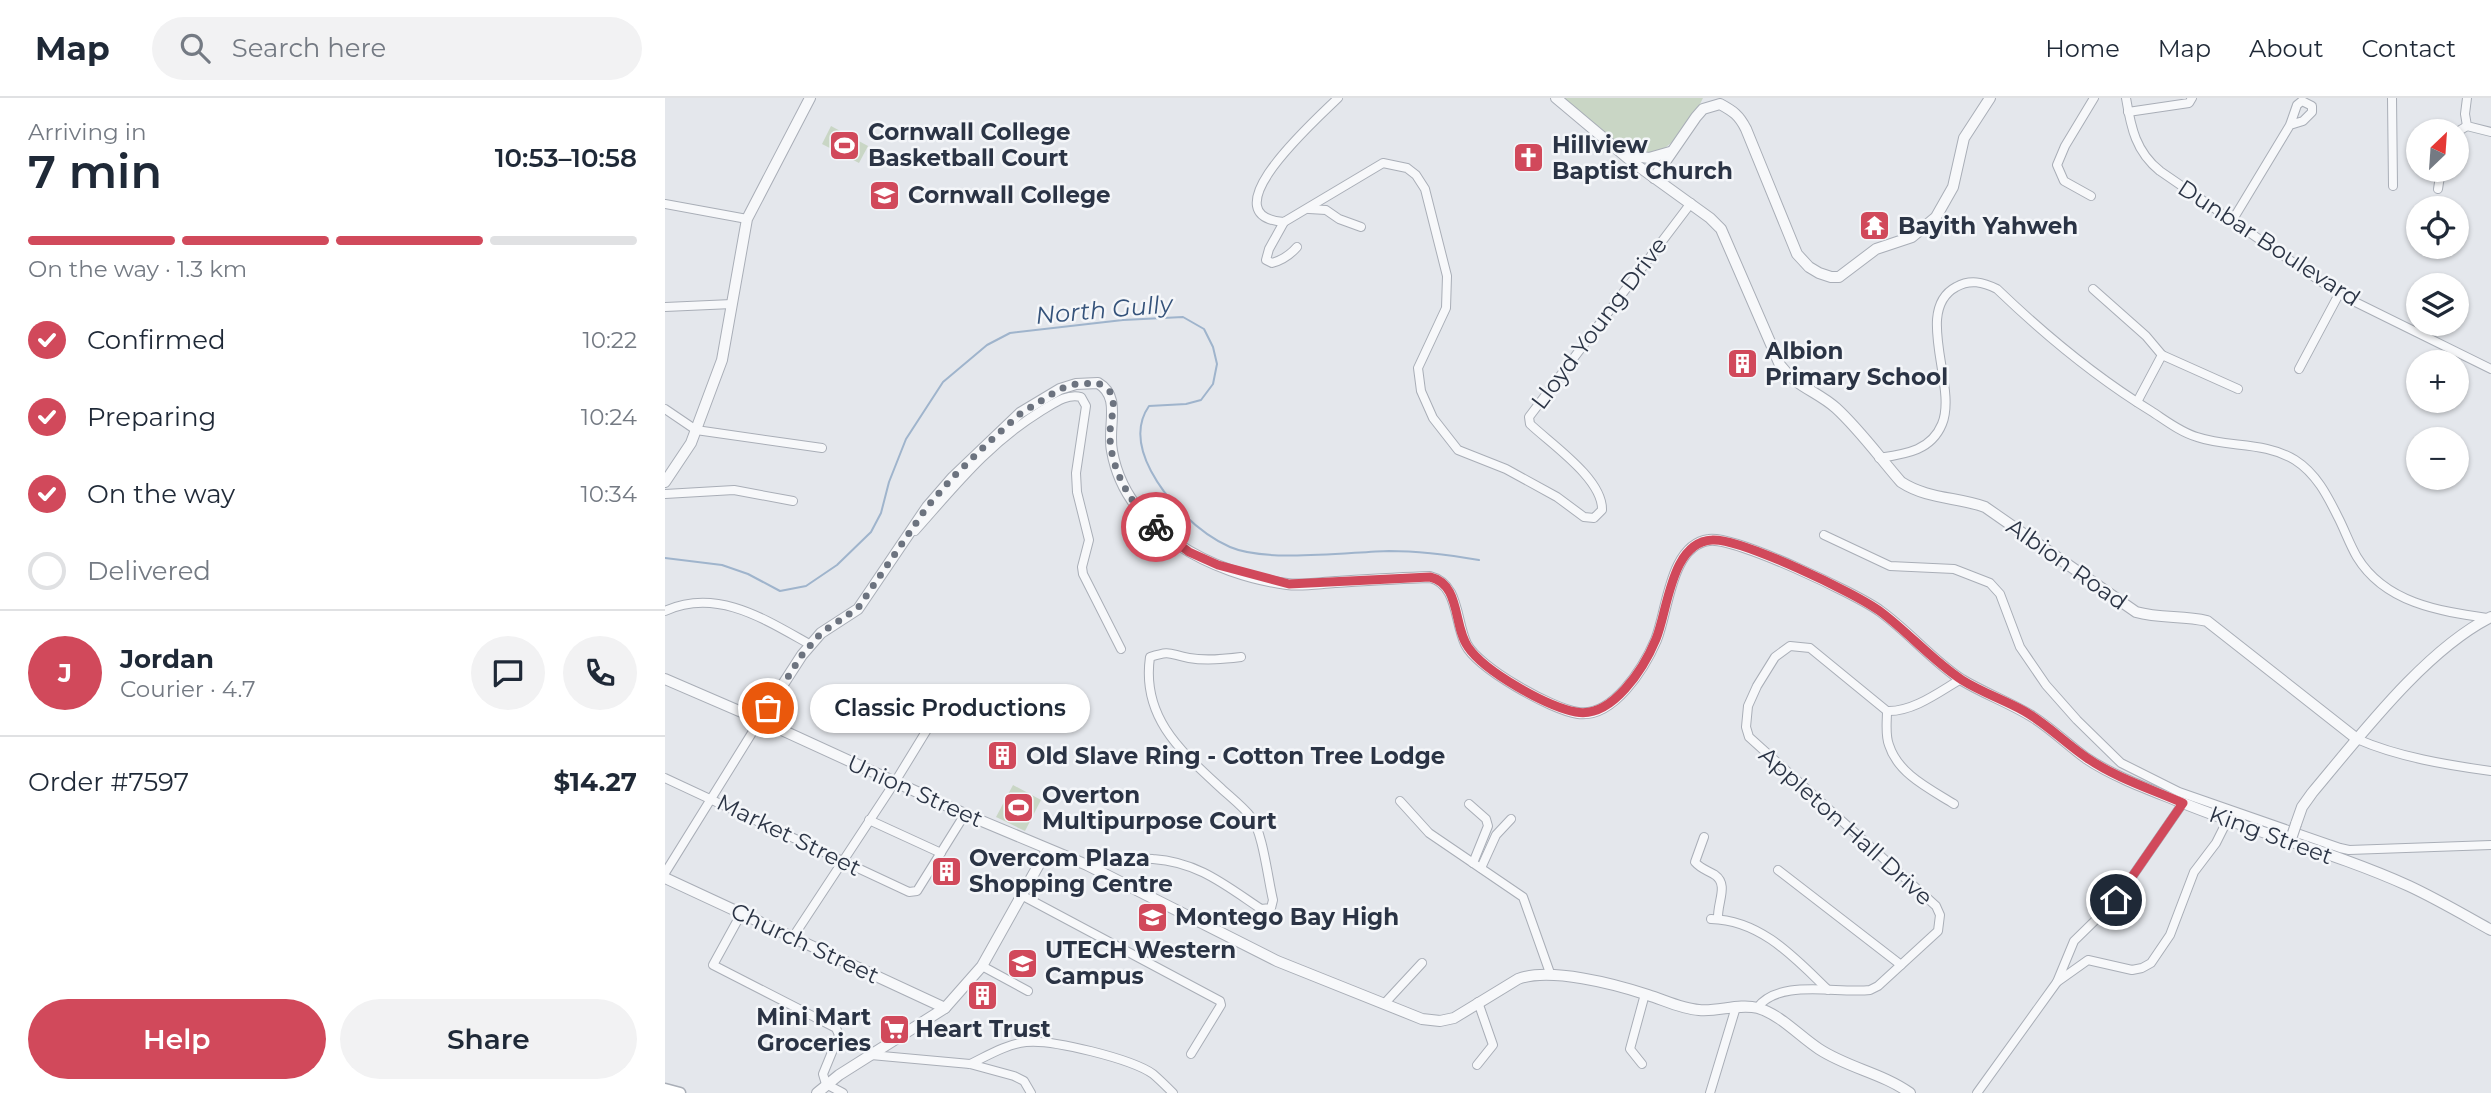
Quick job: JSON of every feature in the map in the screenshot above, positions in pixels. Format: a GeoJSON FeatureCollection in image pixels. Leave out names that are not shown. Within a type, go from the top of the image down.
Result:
{"type":"FeatureCollection","features":[{"type":"Feature","properties":{"kind":"main road"},"geometry":{"type":"LineString","coordinates":[[665,1089],[680,1093]]}},
{"type":"Feature","properties":{"kind":"street"},"geometry":{"type":"LineString","coordinates":[[665,482],[691,443],[722,360],[747,219],[810,98]]}},
{"type":"Feature","properties":{"kind":"street"},"geometry":{"type":"LineString","coordinates":[[1297,247],[1280,261],[1272,263],[1266,260],[1284,222],[1269,221],[1260,216],[1256,206],[1260,186],[1295,141],[1338,98]]}},
{"type":"Feature","properties":{"kind":"street"},"geometry":{"type":"LineString","coordinates":[[1556,98],[1650,175],[1691,203]]}},
{"type":"Feature","properties":{"kind":"street"},"geometry":{"type":"LineString","coordinates":[[1650,175],[1703,109],[1722,101],[1739,115],[1797,254],[1809,267],[1831,277],[1839,277],[1875,248],[1913,237],[1936,217],[1953,187],[1964,138],[1990,98]]}},
{"type":"Feature","properties":{"kind":"street"},"geometry":{"type":"LineString","coordinates":[[2091,196],[2064,181],[2057,165],[2065,146],[2094,98]]}},
{"type":"Feature","properties":{"kind":"street","name":"Dunbar Boulevard"},"geometry":{"type":"LineString","coordinates":[[2126,98],[2133,135],[2147,161],[2339,294],[2491,369]]}},
{"type":"Feature","properties":{"kind":"street"},"geometry":{"type":"LineString","coordinates":[[2129,112],[2175,101],[2189,103],[2192,98]]}},
{"type":"Feature","properties":{"kind":"street"},"geometry":{"type":"LineString","coordinates":[[2392,98],[2393,186]]}},
{"type":"Feature","properties":{"kind":"street"},"geometry":{"type":"LineString","coordinates":[[2466,119],[2467,98]]}},
{"type":"Feature","properties":{"kind":"street"},"geometry":{"type":"LineString","coordinates":[[2232,221],[2290,125]]}},
{"type":"Feature","properties":{"kind":"street"},"geometry":{"type":"LineString","coordinates":[[2469,126],[2491,132]]}},
{"type":"Feature","properties":{"kind":"street"},"geometry":{"type":"LineString","coordinates":[[1622,153],[1649,159],[1671,152]]}},
{"type":"Feature","properties":{"kind":"street","name":"Lloyd Young Drive"},"geometry":{"type":"LineString","coordinates":[[1284,222],[1383,163],[1407,168],[1416,175],[1425,189],[1447,276],[1446,308],[1418,368],[1421,391],[1433,418],[1458,450],[1506,469],[1557,497],[1584,517],[1594,518],[1602,510],[1600,495],[1563,452],[1530,424],[1529,417],[1691,203]]}},
{"type":"Feature","properties":{"kind":"street"},"geometry":{"type":"LineString","coordinates":[[2438,188],[2439,182]]}},
{"type":"Feature","properties":{"kind":"street","name":"Albion Road"},"geometry":{"type":"LineString","coordinates":[[1691,203],[1721,229],[1784,371],[1800,386],[1834,407],[1901,482],[1914,491],[1985,507],[2136,612],[2156,618],[2207,621],[2357,739]]}},
{"type":"Feature","properties":{"kind":"street"},"geometry":{"type":"LineString","coordinates":[[665,204],[747,219]]}},
{"type":"Feature","properties":{"kind":"street"},"geometry":{"type":"LineString","coordinates":[[1306,208],[1326,210],[1361,228]]}},
{"type":"Feature","properties":{"kind":"street"},"geometry":{"type":"LineString","coordinates":[[1879,458],[1909,454],[1934,437],[1942,424],[1947,394],[1938,340],[1939,307],[1951,290],[1968,282],[1987,284],[1997,289],[2064,351],[2137,402],[2197,437],[2253,445],[2295,460],[2323,488],[2358,558],[2374,577],[2393,593],[2415,603],[2451,613],[2489,618]]}},
{"type":"Feature","properties":{"kind":"street"},"geometry":{"type":"LineString","coordinates":[[2093,289],[2162,355],[2238,389]]}},
{"type":"Feature","properties":{"kind":"street"},"geometry":{"type":"LineString","coordinates":[[2299,369],[2339,294]]}},
{"type":"Feature","properties":{"kind":"street"},"geometry":{"type":"LineString","coordinates":[[665,307],[732,304]]}},
{"type":"Feature","properties":{"kind":"street"},"geometry":{"type":"LineString","coordinates":[[2137,402],[2162,355]]}},
{"type":"Feature","properties":{"kind":"street","name":"King Street"},"geometry":{"type":"LineString","coordinates":[[665,876],[802,655],[821,633],[858,608],[941,490],[1020,414],[1060,389],[1076,384],[1098,383],[1111,393],[1113,403],[1109,437],[1118,472],[1137,506],[1169,539],[1189,552],[1218,565],[1289,584],[1430,577],[1437,579],[1449,590],[1466,645],[1474,655],[1515,685],[1565,709],[1578,713],[1600,710],[1620,695],[1644,664],[1656,639],[1674,576],[1684,555],[1696,544],[1709,540],[1726,540],[1748,547],[1868,603],[1961,680],[2046,724],[2100,766],[2183,803],[2293,840],[2409,886],[2491,930]]}},
{"type":"Feature","properties":{"kind":"street"},"geometry":{"type":"LineString","coordinates":[[904,544],[983,454],[1016,426],[1054,403],[1070,396],[1081,397],[1086,406],[1076,473],[1077,492],[1089,540],[1082,567],[1083,574],[1121,649]]}},
{"type":"Feature","properties":{"kind":"street"},"geometry":{"type":"LineString","coordinates":[[665,409],[696,429],[822,448]]}},
{"type":"Feature","properties":{"kind":"street"},"geometry":{"type":"LineString","coordinates":[[665,494],[734,490],[793,501]]}},
{"type":"Feature","properties":{"kind":"street"},"geometry":{"type":"LineString","coordinates":[[1824,535],[1890,566],[1954,569],[1990,583],[2000,594],[2020,647],[2046,685],[2109,753],[2135,772],[2179,792],[2340,848],[2491,845]]}},
{"type":"Feature","properties":{"kind":"street"},"geometry":{"type":"LineString","coordinates":[[665,611],[682,603],[719,602],[768,621],[811,645]]}},
{"type":"Feature","properties":{"kind":"street"},"geometry":{"type":"LineString","coordinates":[[2293,840],[2302,807],[2357,739],[2442,650],[2489,618]]}},
{"type":"Feature","properties":{"kind":"street","name":"Appleton Hall Drive"},"geometry":{"type":"LineString","coordinates":[[1757,1008],[1768,996],[1790,989],[1870,990],[1878,986],[1938,931],[1940,915],[1935,906],[1749,737],[1746,727],[1748,706],[1767,668],[1775,657],[1790,646],[1810,648],[1887,711]]}},
{"type":"Feature","properties":{"kind":"street"},"geometry":{"type":"LineString","coordinates":[[1087,865],[1152,859],[1191,865],[1226,883],[1261,909],[1271,908],[1273,900],[1259,836],[1252,818],[1178,748],[1152,705],[1147,677],[1150,657],[1169,651],[1189,658],[1221,660],[1241,657]]}},
{"type":"Feature","properties":{"kind":"street","name":"Union Street"},"geometry":{"type":"LineString","coordinates":[[665,679],[965,814],[1087,865],[1277,961],[1422,1019],[1440,1021],[1454,1018],[1518,979],[1551,973]]}},
{"type":"Feature","properties":{"kind":"street"},"geometry":{"type":"LineString","coordinates":[[1954,804],[1905,772],[1894,758],[1888,743],[1887,711],[1897,712],[1909,708],[1961,680]]}},
{"type":"Feature","properties":{"kind":"street"},"geometry":{"type":"LineString","coordinates":[[793,937],[895,782],[947,697],[958,706],[974,713],[982,714],[993,706]]}},
{"type":"Feature","properties":{"kind":"street"},"geometry":{"type":"LineString","coordinates":[[2357,739],[2371,746],[2491,771]]}},
{"type":"Feature","properties":{"kind":"street","name":"Market Street"},"geometry":{"type":"LineString","coordinates":[[665,778],[912,892],[917,891],[941,853]]}},
{"type":"Feature","properties":{"kind":"street"},"geometry":{"type":"LineString","coordinates":[[1401,801],[1429,833],[1523,897],[1551,973],[1623,986],[1697,1010],[1757,1008],[1771,1013],[1819,1050],[1892,1080],[1910,1093]]}},
{"type":"Feature","properties":{"kind":"street"},"geometry":{"type":"LineString","coordinates":[[1976,1093],[2057,982],[2074,941],[2116,900],[2183,803]]}},
{"type":"Feature","properties":{"kind":"street"},"geometry":{"type":"LineString","coordinates":[[1469,804],[1486,819],[1488,826],[1473,863]]}},
{"type":"Feature","properties":{"kind":"street"},"geometry":{"type":"LineString","coordinates":[[869,820],[941,853],[965,814]]}},
{"type":"Feature","properties":{"kind":"street"},"geometry":{"type":"LineString","coordinates":[[1481,868],[1496,835],[1511,819]]}},
{"type":"Feature","properties":{"kind":"street"},"geometry":{"type":"LineString","coordinates":[[2057,982],[2088,960],[2131,970],[2151,963],[2170,935],[2195,872],[2216,843],[2228,819]]}},
{"type":"Feature","properties":{"kind":"street"},"geometry":{"type":"LineString","coordinates":[[1704,836],[1695,862],[1700,869],[1721,880],[1723,888],[1714,919],[1753,928],[1773,940],[1828,990]]}},
{"type":"Feature","properties":{"kind":"street"},"geometry":{"type":"LineString","coordinates":[[817,1093],[826,1084],[945,1008],[982,966],[1047,850]]}},
{"type":"Feature","properties":{"kind":"street"},"geometry":{"type":"LineString","coordinates":[[1778,870],[1901,965]]}},
{"type":"Feature","properties":{"kind":"street","name":"Church Street"},"geometry":{"type":"LineString","coordinates":[[665,876],[945,1008]]}},
{"type":"Feature","properties":{"kind":"street"},"geometry":{"type":"LineString","coordinates":[[1023,896],[1220,1000],[1221,1005],[1191,1054]]}},
{"type":"Feature","properties":{"kind":"street"},"geometry":{"type":"LineString","coordinates":[[741,914],[713,965],[836,1028],[839,1035],[823,1074],[826,1084],[843,1093]]}},
{"type":"Feature","properties":{"kind":"street"},"geometry":{"type":"LineString","coordinates":[[1384,1004],[1422,963]]}},
{"type":"Feature","properties":{"kind":"street"},"geometry":{"type":"LineString","coordinates":[[982,966],[1028,991]]}},
{"type":"Feature","properties":{"kind":"street"},"geometry":{"type":"LineString","coordinates":[[1642,1064],[1630,1049],[1645,994]]}},
{"type":"Feature","properties":{"kind":"street"},"geometry":{"type":"LineString","coordinates":[[1477,1065],[1493,1045],[1478,1002]]}},
{"type":"Feature","properties":{"kind":"street"},"geometry":{"type":"LineString","coordinates":[[1710,1093],[1736,1007]]}},
{"type":"Feature","properties":{"kind":"street"},"geometry":{"type":"LineString","coordinates":[[970,1064],[1027,1042],[1067,1046],[1121,1058],[1152,1073],[1173,1093]]}},
{"type":"Feature","properties":{"kind":"street"},"geometry":{"type":"LineString","coordinates":[[871,1055],[970,1064],[1024,1081],[1031,1093]]}},
{"type":"Feature","properties":{"kind":"green space"},"geometry":{"type":"Polygon","coordinates":[[[1553,98],[1703,98],[1694,115],[1672,142],[1656,153],[1647,154],[1613,140],[1553,98]]]}},
{"type":"Feature","properties":{"kind":"green space","name":"Cornwall College Basketball Court"},"geometry":{"type":"Polygon","coordinates":[[[831,126],[868,146],[859,163],[822,144],[831,126]]]}},
{"type":"Feature","properties":{"kind":"green space","name":"Overton Multipurpose Court"},"geometry":{"type":"Polygon","coordinates":[[[1013,785],[1041,800],[1025,831],[996,817],[1013,785]]]}},
{"type":"Feature","properties":{"kind":"waterway","name":"North Gully"},"geometry":{"type":"LineString","coordinates":[[665,558],[722,565],[748,574],[780,591],[806,586],[837,565],[871,532],[881,513],[889,482],[906,439],[943,382],[987,345],[1010,333],[1123,320],[1183,317],[1204,329],[1213,347],[1217,364],[1213,384],[1201,400],[1186,404],[1149,406],[1142,422],[1141,438],[1147,463],[1158,482],[1175,505],[1195,525],[1230,547],[1265,555],[1400,551],[1479,560]]}},
{"type":"Feature","properties":{"kind":"way so far"},"geometry":{"type":"LineString","coordinates":[[768,708],[802,655],[821,633],[858,608],[941,490],[1020,414],[1060,389],[1089,382],[1098,383],[1111,393],[1113,403],[1109,437],[1118,472],[1137,506],[1156,527]]}},
{"type":"Feature","properties":{"kind":"place","name":"Cornwall College Basketball Court"},"geometry":{"type":"Point","coordinates":[845,145]}},
{"type":"Feature","properties":{"kind":"place","name":"Hillview Baptist Church"},"geometry":{"type":"Point","coordinates":[1529,158]}},
{"type":"Feature","properties":{"kind":"place","name":"Cornwall College"},"geometry":{"type":"Point","coordinates":[885,195]}},
{"type":"Feature","properties":{"kind":"place","name":"Bayith Yahweh"},"geometry":{"type":"Point","coordinates":[1875,226]}},
{"type":"Feature","properties":{"kind":"place","name":"Albion Primary School"},"geometry":{"type":"Point","coordinates":[1742,364]}},
{"type":"Feature","properties":{"kind":"place","name":"Classic Productions"},"geometry":{"type":"Point","coordinates":[768,708]}},
{"type":"Feature","properties":{"kind":"place","name":"Old Slave Ring - Cotton Tree Lodge"},"geometry":{"type":"Point","coordinates":[1003,756]}},
{"type":"Feature","properties":{"kind":"place","name":"Overton Multipurpose Court"},"geometry":{"type":"Point","coordinates":[1019,808]}},
{"type":"Feature","properties":{"kind":"place","name":"Overcom Plaza Shopping Centre"},"geometry":{"type":"Point","coordinates":[946,871]}},
{"type":"Feature","properties":{"kind":"place","name":"Montego Bay High"},"geometry":{"type":"Point","coordinates":[1152,917]}},
{"type":"Feature","properties":{"kind":"place","name":"UTECH Western Campus"},"geometry":{"type":"Point","coordinates":[1022,963]}},
{"type":"Feature","properties":{"kind":"place","name":"Heart Trust"},"geometry":{"type":"Point","coordinates":[983,995]}},
{"type":"Feature","properties":{"kind":"place","name":"Mini Mart Groceries"},"geometry":{"type":"Point","coordinates":[894,1030]}},
{"type":"Feature","properties":{"kind":"route"},"geometry":{"type":"LineString","coordinates":[[1156,527],[1189,552],[1218,565],[1266,580],[1289,584],[1430,577],[1437,579],[1449,590],[1466,645],[1474,655],[1515,685],[1578,713],[1589,713],[1611,704],[1644,664],[1656,639],[1674,576],[1684,555],[1696,544],[1709,540],[1726,540],[1748,547],[1868,603],[1961,680],[2046,724],[2086,758],[2100,766],[2183,803],[2116,900]]}}]}
